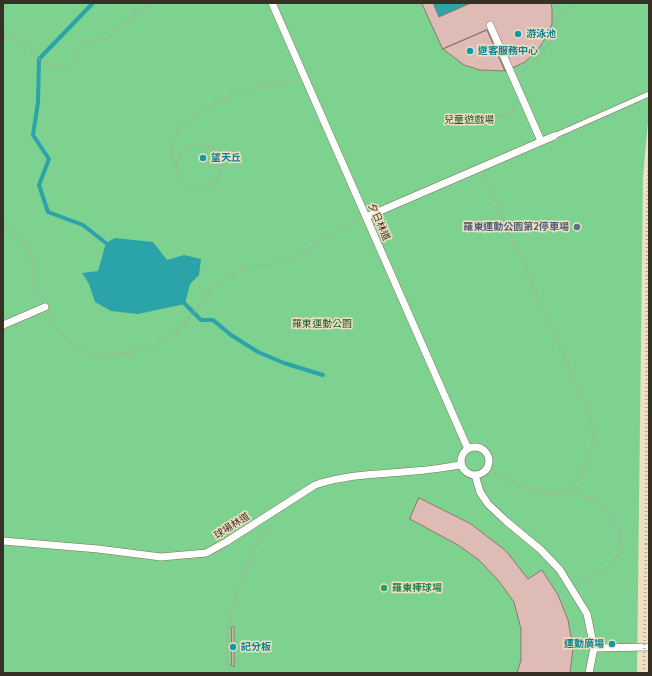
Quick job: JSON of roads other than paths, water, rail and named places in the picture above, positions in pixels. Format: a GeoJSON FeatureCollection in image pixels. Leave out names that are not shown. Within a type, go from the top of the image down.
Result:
{"type":"FeatureCollection","features":[{"type":"Feature","properties":{"kind":"street","name":"夕日林道"},"geometry":{"type":"LineString","coordinates":[[272,3],[468,449]]}},
{"type":"Feature","properties":{"kind":"street"},"geometry":{"type":"LineString","coordinates":[[490,25],[541,141]]}},
{"type":"Feature","properties":{"kind":"street"},"geometry":{"type":"LineString","coordinates":[[366,217],[554,136]]}},
{"type":"Feature","properties":{"kind":"street"},"geometry":{"type":"LineString","coordinates":[[3,325],[45,307]]}},
{"type":"Feature","properties":{"kind":"street"},"geometry":{"type":"LineString","coordinates":[[477,447],[485,452],[489,460],[487,469],[480,475],[475,476],[466,473],[461,465],[462,456],[468,449],[477,447]]}},
{"type":"Feature","properties":{"kind":"street","name":"球場林道"},"geometry":{"type":"LineString","coordinates":[[3,541],[98,549],[161,557],[206,553],[226,542],[315,485],[331,480],[350,477],[417,471],[461,465]]}},
{"type":"Feature","properties":{"kind":"street"},"geometry":{"type":"LineString","coordinates":[[475,476],[480,492],[488,504],[541,550],[560,570],[587,614],[594,648],[589,673]]}},
{"type":"Feature","properties":{"kind":"street"},"geometry":{"type":"LineString","coordinates":[[594,648],[649,647]]}},
{"type":"Feature","properties":{"kind":"lane"},"geometry":{"type":"LineString","coordinates":[[554,136],[649,94]]}},
{"type":"Feature","properties":{"kind":"water"},"geometry":{"type":"Polygon","coordinates":[[[433,3],[471,3],[439,17],[433,3]]]}},
{"type":"Feature","properties":{"kind":"water"},"geometry":{"type":"Polygon","coordinates":[[[115,238],[153,242],[167,260],[184,255],[201,259],[199,275],[190,284],[185,304],[138,314],[111,311],[95,302],[89,284],[82,273],[98,271],[106,243],[115,238]]]}},
{"type":"Feature","properties":{"kind":"waterway"},"geometry":{"type":"LineString","coordinates":[[93,3],[39,59],[38,102],[33,135],[49,159],[39,185],[48,212],[83,225],[106,243]]}},
{"type":"Feature","properties":{"kind":"waterway"},"geometry":{"type":"LineString","coordinates":[[185,304],[201,320],[213,320],[231,335],[258,352],[284,363],[323,375]]}},
{"type":"Feature","properties":{"kind":"place","name":"游泳池"},"geometry":{"type":"Point","coordinates":[518,34]}},
{"type":"Feature","properties":{"kind":"place","name":"遊客服務中心"},"geometry":{"type":"Point","coordinates":[470,51]}},
{"type":"Feature","properties":{"kind":"place","name":"望天丘"},"geometry":{"type":"Point","coordinates":[203,158]}},
{"type":"Feature","properties":{"kind":"place","name":"羅東運動公園第2停車場"},"geometry":{"type":"Point","coordinates":[577,227]}},
{"type":"Feature","properties":{"kind":"place","name":"羅東棒球場"},"geometry":{"type":"Point","coordinates":[384,588]}},
{"type":"Feature","properties":{"kind":"place","name":"運動廣場"},"geometry":{"type":"Point","coordinates":[612,644]}},
{"type":"Feature","properties":{"kind":"place","name":"記分板"},"geometry":{"type":"Point","coordinates":[233,647]}},
{"type":"Feature","properties":{"kind":"park label","name":"兒童遊戲場"},"geometry":{"type":"Point","coordinates":[469,120]}},
{"type":"Feature","properties":{"kind":"park label","name":"羅東運動公園"},"geometry":{"type":"Point","coordinates":[322,324]}}]}
